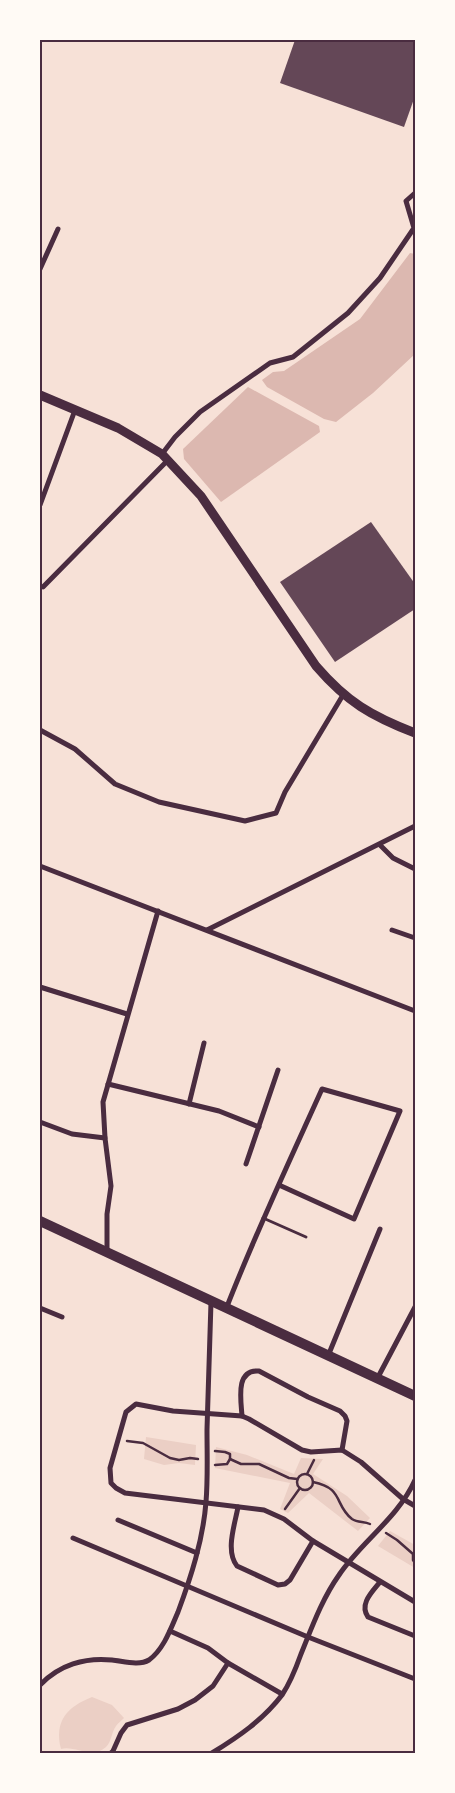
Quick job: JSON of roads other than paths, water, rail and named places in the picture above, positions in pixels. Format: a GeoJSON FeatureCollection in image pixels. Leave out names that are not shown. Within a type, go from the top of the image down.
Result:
{"type":"FeatureCollection","features":[{"type":"Feature","properties":{"kind":"main road"},"geometry":{"type":"LineString","coordinates":[[40,1221],[415,1396]]}},
{"type":"Feature","properties":{"kind":"street"},"geometry":{"type":"LineString","coordinates":[[40,586],[43,586],[165,457],[175,437],[200,412],[270,363],[292,357],[348,313],[380,278],[414,229],[406,201],[415,193]]}},
{"type":"Feature","properties":{"kind":"street"},"geometry":{"type":"LineString","coordinates":[[40,269],[58,229]]}},
{"type":"Feature","properties":{"kind":"street"},"geometry":{"type":"LineString","coordinates":[[40,395],[118,428],[165,457],[201,496],[316,666],[343,695],[370,714],[415,733]]}},
{"type":"Feature","properties":{"kind":"street"},"geometry":{"type":"LineString","coordinates":[[40,506],[41,497],[75,410]]}},
{"type":"Feature","properties":{"kind":"street"},"geometry":{"type":"LineString","coordinates":[[40,730],[75,749],[115,784],[159,802],[245,821],[276,813],[285,792],[343,695]]}},
{"type":"Feature","properties":{"kind":"street"},"geometry":{"type":"LineString","coordinates":[[207,930],[415,826]]}},
{"type":"Feature","properties":{"kind":"street"},"geometry":{"type":"LineString","coordinates":[[380,845],[393,858],[415,869]]}},
{"type":"Feature","properties":{"kind":"street"},"geometry":{"type":"LineString","coordinates":[[40,866],[415,1011]]}},
{"type":"Feature","properties":{"kind":"street"},"geometry":{"type":"LineString","coordinates":[[106,1252],[110,1186],[104,1138],[103,1102],[158,911]]}},
{"type":"Feature","properties":{"kind":"street"},"geometry":{"type":"LineString","coordinates":[[392,930],[415,938]]}},
{"type":"Feature","properties":{"kind":"street"},"geometry":{"type":"LineString","coordinates":[[40,987],[127,1014]]}},
{"type":"Feature","properties":{"kind":"street"},"geometry":{"type":"LineString","coordinates":[[189,1104],[204,1043]]}},
{"type":"Feature","properties":{"kind":"street"},"geometry":{"type":"LineString","coordinates":[[246,1164],[278,1070]]}},
{"type":"Feature","properties":{"kind":"street"},"geometry":{"type":"LineString","coordinates":[[108,1084],[219,1111],[259,1127]]}},
{"type":"Feature","properties":{"kind":"street"},"geometry":{"type":"LineString","coordinates":[[226,1309],[247,1254],[278,1185],[322,1089],[400,1111],[354,1219],[278,1185]]}},
{"type":"Feature","properties":{"kind":"street"},"geometry":{"type":"LineString","coordinates":[[40,1122],[72,1134],[104,1138]]}},
{"type":"Feature","properties":{"kind":"street"},"geometry":{"type":"LineString","coordinates":[[328,1356],[380,1229]]}},
{"type":"Feature","properties":{"kind":"street"},"geometry":{"type":"LineString","coordinates":[[40,1685],[56,1671],[76,1662],[109,1660],[140,1663],[148,1661],[156,1653],[170,1631],[188,1587],[197,1554],[206,1503],[211,1302]]}},
{"type":"Feature","properties":{"kind":"street"},"geometry":{"type":"LineString","coordinates":[[377,1378],[415,1307]]}},
{"type":"Feature","properties":{"kind":"street"},"geometry":{"type":"LineString","coordinates":[[40,1308],[62,1317]]}},
{"type":"Feature","properties":{"kind":"street"},"geometry":{"type":"LineString","coordinates":[[242,1416],[241,1385],[243,1379],[246,1374],[253,1370],[259,1371],[308,1397],[340,1411],[347,1421],[342,1450]]}},
{"type":"Feature","properties":{"kind":"street"},"geometry":{"type":"LineString","coordinates":[[415,1506],[403,1499],[361,1462],[342,1450],[311,1452],[302,1450],[242,1416],[173,1411],[136,1404],[126,1412],[110,1468],[112,1483],[116,1488],[125,1492],[264,1510],[279,1517],[313,1542],[415,1602]]}},
{"type":"Feature","properties":{"kind":"street"},"geometry":{"type":"LineString","coordinates":[[212,1753],[255,1723],[282,1694],[292,1676],[325,1598],[339,1574],[395,1512],[415,1480]]}},
{"type":"Feature","properties":{"kind":"street"},"geometry":{"type":"LineString","coordinates":[[238,1507],[231,1551],[233,1561],[237,1566],[245,1570],[278,1585],[285,1584],[290,1580],[313,1542]]}},
{"type":"Feature","properties":{"kind":"street"},"geometry":{"type":"LineString","coordinates":[[118,1520],[197,1554]]}},
{"type":"Feature","properties":{"kind":"street"},"geometry":{"type":"LineString","coordinates":[[73,1538],[308,1637],[415,1679]]}},
{"type":"Feature","properties":{"kind":"street"},"geometry":{"type":"LineString","coordinates":[[380,1582],[364,1604],[364,1612],[368,1617],[415,1636]]}},
{"type":"Feature","properties":{"kind":"street"},"geometry":{"type":"LineString","coordinates":[[170,1631],[208,1648],[228,1663],[282,1694]]}},
{"type":"Feature","properties":{"kind":"street"},"geometry":{"type":"LineString","coordinates":[[111,1753],[127,1725],[178,1709],[195,1700],[213,1686],[228,1663]]}},
{"type":"Feature","properties":{"kind":"lane"},"geometry":{"type":"LineString","coordinates":[[263,1218],[306,1237]]}}]}
